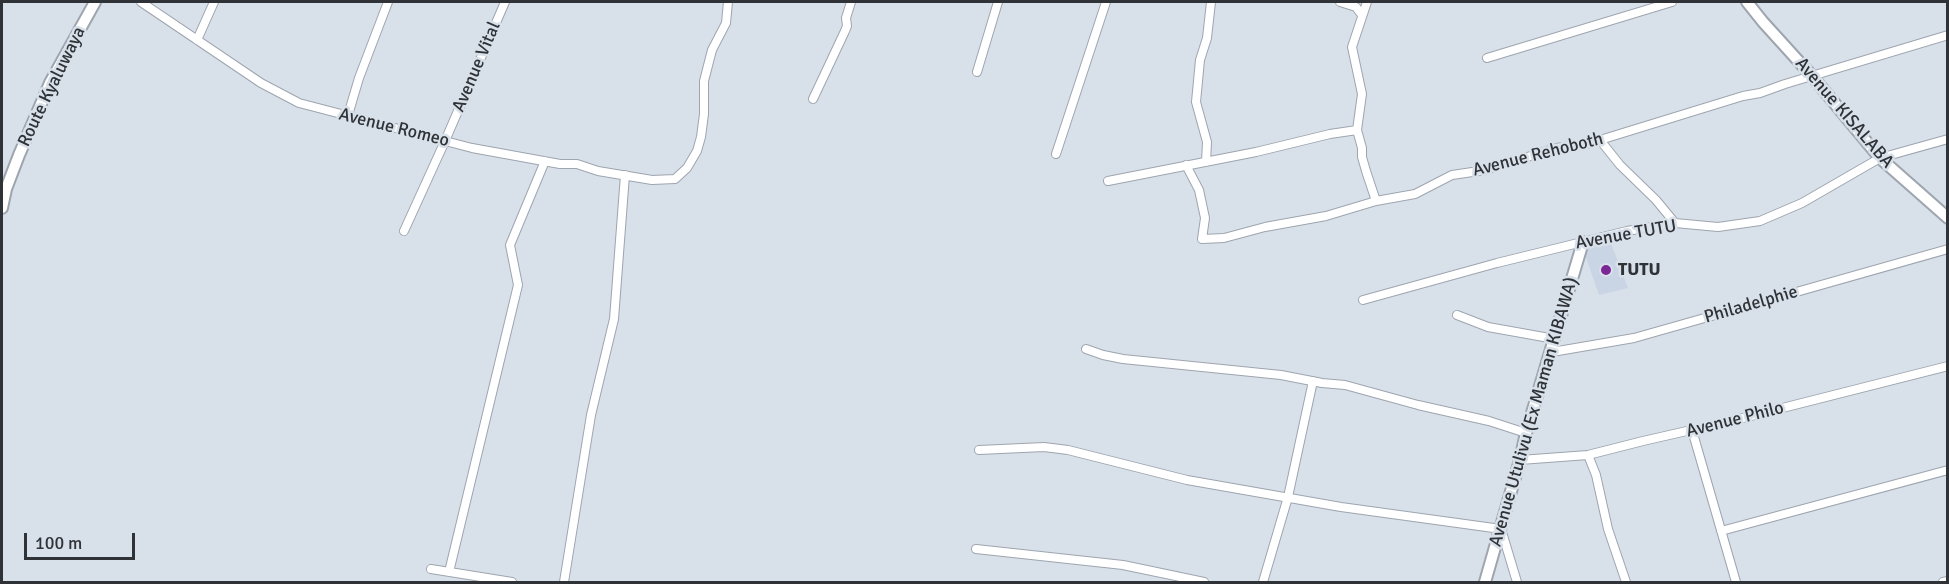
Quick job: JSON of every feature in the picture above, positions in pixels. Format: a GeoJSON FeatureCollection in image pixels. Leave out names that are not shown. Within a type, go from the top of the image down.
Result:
{"type":"FeatureCollection","features":[{"type":"Feature","properties":{"kind":"street","name":"Route Kyaluwaya"},"geometry":{"type":"LineString","coordinates":[[2,208],[9,180],[50,82],[95,2]]}},
{"type":"Feature","properties":{"kind":"street","name":"Avenue Romeo"},"geometry":{"type":"LineString","coordinates":[[141,2],[261,83],[299,103],[472,148],[560,164],[577,164],[598,171],[652,180],[675,179],[692,162],[701,137],[704,81],[712,50],[726,23],[728,2]]}},
{"type":"Feature","properties":{"kind":"street"},"geometry":{"type":"LineString","coordinates":[[197,40],[214,2]]}},
{"type":"Feature","properties":{"kind":"street"},"geometry":{"type":"LineString","coordinates":[[348,115],[358,78],[388,2]]}},
{"type":"Feature","properties":{"kind":"street","name":"Avenue Vital"},"geometry":{"type":"LineString","coordinates":[[404,231],[505,2]]}},
{"type":"Feature","properties":{"kind":"street"},"geometry":{"type":"LineString","coordinates":[[813,99],[847,26],[846,18],[851,2]]}},
{"type":"Feature","properties":{"kind":"street"},"geometry":{"type":"LineString","coordinates":[[977,72],[998,2]]}},
{"type":"Feature","properties":{"kind":"street"},"geometry":{"type":"LineString","coordinates":[[1056,154],[1106,2]]}},
{"type":"Feature","properties":{"kind":"street"},"geometry":{"type":"LineString","coordinates":[[1206,162],[1207,142],[1196,102],[1200,60],[1207,38],[1211,2]]}},
{"type":"Feature","properties":{"kind":"street"},"geometry":{"type":"LineString","coordinates":[[1340,2],[1356,7],[1362,15]]}},
{"type":"Feature","properties":{"kind":"street"},"geometry":{"type":"LineString","coordinates":[[1367,2],[1352,47],[1362,94],[1357,130],[1365,171],[1376,201]]}},
{"type":"Feature","properties":{"kind":"street"},"geometry":{"type":"LineString","coordinates":[[1487,58],[1672,2]]}},
{"type":"Feature","properties":{"kind":"street","name":"Avenue KISALABA"},"geometry":{"type":"LineString","coordinates":[[1747,2],[1880,158],[1947,218]]}},
{"type":"Feature","properties":{"kind":"street","name":"Avenue Rehoboth"},"geometry":{"type":"LineString","coordinates":[[1186,165],[1199,190],[1205,218],[1202,239],[1224,238],[1265,227],[1326,216],[1376,201],[1415,194],[1452,175],[1486,170],[1536,153],[1600,140],[1947,35]]}},
{"type":"Feature","properties":{"kind":"street"},"geometry":{"type":"LineString","coordinates":[[1108,181],[1357,130]]}},
{"type":"Feature","properties":{"kind":"street"},"geometry":{"type":"LineString","coordinates":[[1880,158],[1947,138]]}},
{"type":"Feature","properties":{"kind":"street"},"geometry":{"type":"LineString","coordinates":[[1600,140],[1620,165],[1656,200],[1675,223]]}},
{"type":"Feature","properties":{"kind":"street","name":"Avenue TUTU"},"geometry":{"type":"LineString","coordinates":[[1363,300],[1583,242],[1675,223],[1718,227],[1760,221],[1802,203],[1880,158]]}},
{"type":"Feature","properties":{"kind":"street"},"geometry":{"type":"LineString","coordinates":[[449,572],[518,285],[510,245],[545,161]]}},
{"type":"Feature","properties":{"kind":"street"},"geometry":{"type":"LineString","coordinates":[[564,582],[591,415],[614,319],[625,175]]}},
{"type":"Feature","properties":{"kind":"street","name":"Avenue Utulivu (Ex Maman KIBAWA)"},"geometry":{"type":"LineString","coordinates":[[1485,582],[1526,433],[1583,242]]}},
{"type":"Feature","properties":{"kind":"street","name":"Philadelphie"},"geometry":{"type":"LineString","coordinates":[[1551,352],[1634,338],[1947,249]]}},
{"type":"Feature","properties":{"kind":"street"},"geometry":{"type":"LineString","coordinates":[[1457,315],[1488,327],[1555,339]]}},
{"type":"Feature","properties":{"kind":"street"},"geometry":{"type":"LineString","coordinates":[[1086,349],[1103,356],[1123,359],[1281,375],[1345,385],[1489,421],[1526,433]]}},
{"type":"Feature","properties":{"kind":"street","name":"Avenue Philo"},"geometry":{"type":"LineString","coordinates":[[1520,460],[1588,455],[1947,366]]}},
{"type":"Feature","properties":{"kind":"street"},"geometry":{"type":"LineString","coordinates":[[1263,582],[1288,496],[1313,381]]}},
{"type":"Feature","properties":{"kind":"street"},"geometry":{"type":"LineString","coordinates":[[1692,430],[1736,582]]}},
{"type":"Feature","properties":{"kind":"street"},"geometry":{"type":"LineString","coordinates":[[979,450],[1044,447],[1068,450],[1187,480],[1341,507],[1501,529],[1517,582]]}},
{"type":"Feature","properties":{"kind":"street"},"geometry":{"type":"LineString","coordinates":[[1588,455],[1596,475],[1608,529],[1626,582]]}},
{"type":"Feature","properties":{"kind":"street"},"geometry":{"type":"LineString","coordinates":[[1721,531],[1947,470]]}},
{"type":"Feature","properties":{"kind":"street"},"geometry":{"type":"LineString","coordinates":[[976,549],[1123,565],[1204,582]]}},
{"type":"Feature","properties":{"kind":"street"},"geometry":{"type":"LineString","coordinates":[[431,570],[512,582]]}},
{"type":"Feature","properties":{"kind":"street"},"geometry":{"type":"LineString","coordinates":[[1943,582],[1947,581]]}},
{"type":"Feature","properties":{"kind":"shaded area","name":"TUTU"},"geometry":{"type":"Polygon","coordinates":[[[1609,238],[1628,288],[1599,295],[1584,252],[1585,246],[1609,238]]]}},
{"type":"Feature","properties":{"kind":"place","name":"TUTU"},"geometry":{"type":"Point","coordinates":[1606,270]}}]}
